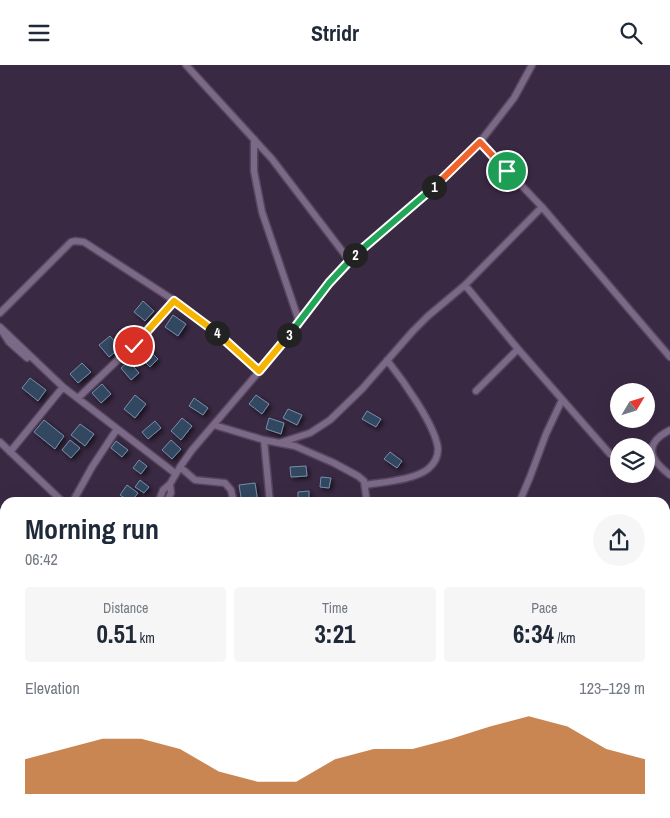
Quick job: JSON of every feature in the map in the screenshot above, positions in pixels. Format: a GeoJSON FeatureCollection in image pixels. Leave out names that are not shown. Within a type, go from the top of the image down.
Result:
{"type":"FeatureCollection","features":[{"type":"Feature","properties":{"kind":"street"},"geometry":{"type":"LineString","coordinates":[[186,65],[287,178],[349,260]]}},
{"type":"Feature","properties":{"kind":"street"},"geometry":{"type":"LineString","coordinates":[[160,497],[163,490],[170,484],[180,467],[349,260],[428,193],[480,142],[518,93],[532,65]]}},
{"type":"Feature","properties":{"kind":"street"},"geometry":{"type":"LineString","coordinates":[[254,139],[254,171],[262,212],[299,321]]}},
{"type":"Feature","properties":{"kind":"street"},"geometry":{"type":"LineString","coordinates":[[480,142],[542,207],[670,357]]}},
{"type":"Feature","properties":{"kind":"street"},"geometry":{"type":"LineString","coordinates":[[279,443],[310,433],[330,420],[362,389],[428,316],[465,285],[542,207]]}},
{"type":"Feature","properties":{"kind":"street"},"geometry":{"type":"LineString","coordinates":[[0,313],[71,242],[84,242],[174,301],[205,324],[259,371]]}},
{"type":"Feature","properties":{"kind":"street"},"geometry":{"type":"LineString","coordinates":[[465,285],[518,349],[610,453]]}},
{"type":"Feature","properties":{"kind":"street"},"geometry":{"type":"LineString","coordinates":[[78,398],[146,333],[174,301]]}},
{"type":"Feature","properties":{"kind":"street"},"geometry":{"type":"LineString","coordinates":[[0,327],[63,387],[176,474]]}},
{"type":"Feature","properties":{"kind":"street"},"geometry":{"type":"LineString","coordinates":[[476,391],[518,349]]}},
{"type":"Feature","properties":{"kind":"street"},"geometry":{"type":"LineString","coordinates":[[365,485],[400,479],[424,472],[433,464],[438,452],[438,447],[417,403],[387,360]]}},
{"type":"Feature","properties":{"kind":"street"},"geometry":{"type":"LineString","coordinates":[[10,452],[63,387]]}},
{"type":"Feature","properties":{"kind":"street"},"geometry":{"type":"LineString","coordinates":[[521,497],[562,399]]}},
{"type":"Feature","properties":{"kind":"street"},"geometry":{"type":"LineString","coordinates":[[214,425],[264,440],[301,448],[334,463],[358,476],[365,485],[366,497]]}},
{"type":"Feature","properties":{"kind":"street"},"geometry":{"type":"LineString","coordinates":[[76,497],[117,429]]}},
{"type":"Feature","properties":{"kind":"street"},"geometry":{"type":"LineString","coordinates":[[670,430],[653,444],[652,449],[656,462],[670,475]]}},
{"type":"Feature","properties":{"kind":"street"},"geometry":{"type":"LineString","coordinates":[[264,440],[269,497]]}},
{"type":"Feature","properties":{"kind":"street"},"geometry":{"type":"LineString","coordinates":[[0,442],[58,497]]}},
{"type":"Feature","properties":{"kind":"street"},"geometry":{"type":"LineString","coordinates":[[180,467],[195,480],[225,483],[232,490],[233,497]]}},
{"type":"Feature","properties":{"kind":"street"},"geometry":{"type":"LineString","coordinates":[[168,497],[170,484]]}},
{"type":"Feature","properties":{"kind":"building"},"geometry":{"type":"Polygon","coordinates":[[[143,301],[154,311],[145,321],[134,312],[143,301]]]}},
{"type":"Feature","properties":{"kind":"building"},"geometry":{"type":"Polygon","coordinates":[[[173,315],[186,324],[178,336],[165,327],[173,315]]]}},
{"type":"Feature","properties":{"kind":"building"},"geometry":{"type":"Polygon","coordinates":[[[110,336],[120,348],[109,357],[99,345],[110,336]]]}},
{"type":"Feature","properties":{"kind":"building"},"geometry":{"type":"Polygon","coordinates":[[[145,346],[158,359],[150,367],[137,354],[145,346]]]}},
{"type":"Feature","properties":{"kind":"building"},"geometry":{"type":"Polygon","coordinates":[[[129,361],[139,373],[131,380],[121,368],[129,361]]]}},
{"type":"Feature","properties":{"kind":"building"},"geometry":{"type":"Polygon","coordinates":[[[82,363],[91,372],[78,383],[70,374],[82,363]]]}},
{"type":"Feature","properties":{"kind":"building"},"geometry":{"type":"Polygon","coordinates":[[[30,378],[46,390],[38,401],[22,388],[30,378]]]}},
{"type":"Feature","properties":{"kind":"building"},"geometry":{"type":"Polygon","coordinates":[[[102,384],[111,394],[101,403],[92,393],[102,384]]]}},
{"type":"Feature","properties":{"kind":"building"},"geometry":{"type":"Polygon","coordinates":[[[135,395],[146,404],[135,418],[124,409],[135,395]]]}},
{"type":"Feature","properties":{"kind":"building"},"geometry":{"type":"Polygon","coordinates":[[[256,395],[269,404],[262,414],[249,404],[256,395]]]}},
{"type":"Feature","properties":{"kind":"building"},"geometry":{"type":"Polygon","coordinates":[[[194,398],[208,408],[203,415],[189,406],[194,398]]]}},
{"type":"Feature","properties":{"kind":"building"},"geometry":{"type":"Polygon","coordinates":[[[288,409],[302,415],[297,425],[283,418],[288,409]]]}},
{"type":"Feature","properties":{"kind":"building"},"geometry":{"type":"Polygon","coordinates":[[[367,411],[381,419],[376,427],[362,419],[367,411]]]}},
{"type":"Feature","properties":{"kind":"building"},"geometry":{"type":"Polygon","coordinates":[[[182,418],[192,426],[181,440],[171,431],[182,418]]]}},
{"type":"Feature","properties":{"kind":"building"},"geometry":{"type":"Polygon","coordinates":[[[269,418],[284,423],[281,434],[266,429],[269,418]]]}},
{"type":"Feature","properties":{"kind":"building"},"geometry":{"type":"Polygon","coordinates":[[[44,420],[64,436],[55,449],[34,432],[44,420]]]}},
{"type":"Feature","properties":{"kind":"building"},"geometry":{"type":"Polygon","coordinates":[[[155,421],[161,428],[148,439],[142,432],[155,421]]]}},
{"type":"Feature","properties":{"kind":"building"},"geometry":{"type":"Polygon","coordinates":[[[80,424],[94,434],[85,446],[71,435],[80,424]]]}},
{"type":"Feature","properties":{"kind":"building"},"geometry":{"type":"Polygon","coordinates":[[[70,440],[80,448],[71,458],[62,450],[70,440]]]}},
{"type":"Feature","properties":{"kind":"building"},"geometry":{"type":"Polygon","coordinates":[[[171,440],[181,449],[172,459],[162,450],[171,440]]]}},
{"type":"Feature","properties":{"kind":"building"},"geometry":{"type":"Polygon","coordinates":[[[116,441],[128,450],[122,457],[111,448],[116,441]]]}},
{"type":"Feature","properties":{"kind":"building"},"geometry":{"type":"Polygon","coordinates":[[[390,452],[402,461],[397,468],[384,459],[390,452]]]}},
{"type":"Feature","properties":{"kind":"building"},"geometry":{"type":"Polygon","coordinates":[[[139,460],[147,466],[141,474],[133,468],[139,460]]]}},
{"type":"Feature","properties":{"kind":"building"},"geometry":{"type":"Polygon","coordinates":[[[306,466],[307,476],[291,477],[290,467],[306,466]]]}},
{"type":"Feature","properties":{"kind":"building"},"geometry":{"type":"Polygon","coordinates":[[[321,477],[331,478],[329,488],[320,487],[321,477]]]}},
{"type":"Feature","properties":{"kind":"building"},"geometry":{"type":"Polygon","coordinates":[[[140,480],[149,487],[144,493],[135,487],[140,480]]]}},
{"type":"Feature","properties":{"kind":"building"},"geometry":{"type":"Polygon","coordinates":[[[255,483],[257,497],[241,497],[239,485],[255,483]]]}},
{"type":"Feature","properties":{"kind":"building"},"geometry":{"type":"Polygon","coordinates":[[[127,485],[138,493],[135,497],[123,497],[120,495],[127,485]]]}},
{"type":"Feature","properties":{"kind":"building"},"geometry":{"type":"Polygon","coordinates":[[[309,491],[309,497],[298,497],[298,492],[309,491]]]}},
{"type":"Feature","properties":{"kind":"route"},"geometry":{"type":"LineString","coordinates":[[134,346],[174,301],[205,324],[259,371],[349,260],[428,193],[480,142],[507,171]]}}]}
